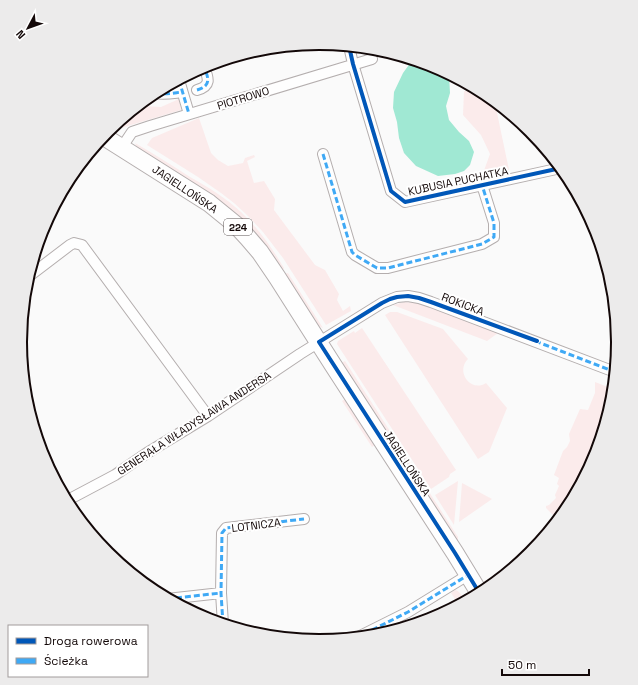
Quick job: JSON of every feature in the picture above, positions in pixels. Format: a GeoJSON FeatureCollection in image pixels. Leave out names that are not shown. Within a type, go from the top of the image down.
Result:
{"type":"FeatureCollection","features":[{"type":"Feature","properties":{"kind":"main road","name":"JAGIELLOŃSKA"},"geometry":{"type":"LineString","coordinates":[[109,140],[200,196],[236,225],[260,252],[476,588]]}},
{"type":"Feature","properties":{"kind":"street","name":"KUBUSIA PUCHATKA"},"geometry":{"type":"LineString","coordinates":[[350,52],[391,191],[405,202],[554,169]]}},
{"type":"Feature","properties":{"kind":"street","name":"PIOTROWO"},"geometry":{"type":"LineString","coordinates":[[122,148],[132,132],[372,59]]}},
{"type":"Feature","properties":{"kind":"street"},"geometry":{"type":"LineString","coordinates":[[197,90],[205,87],[208,83],[206,73]]}},
{"type":"Feature","properties":{"kind":"street"},"geometry":{"type":"LineString","coordinates":[[181,86],[190,114]]}},
{"type":"Feature","properties":{"kind":"street"},"geometry":{"type":"LineString","coordinates":[[168,93],[182,92]]}},
{"type":"Feature","properties":{"kind":"street"},"geometry":{"type":"LineString","coordinates":[[323,154],[352,252],[377,268],[388,268],[482,244],[494,237],[494,223],[482,185]]}},
{"type":"Feature","properties":{"kind":"street"},"geometry":{"type":"LineString","coordinates":[[36,270],[70,245],[74,243],[82,245],[208,416]]}},
{"type":"Feature","properties":{"kind":"street","name":"ROKICKA"},"geometry":{"type":"LineString","coordinates":[[319,342],[382,303],[408,296],[423,300],[547,345],[610,370]]}},
{"type":"Feature","properties":{"kind":"street","name":"GENERAŁA WŁADYSŁAWA ANDERSA"},"geometry":{"type":"LineString","coordinates":[[72,498],[115,475],[147,453],[208,416],[319,342]]}},
{"type":"Feature","properties":{"kind":"street","name":"LOTNICZA"},"geometry":{"type":"LineString","coordinates":[[223,618],[221,593],[222,533],[226,528],[304,519]]}},
{"type":"Feature","properties":{"kind":"street"},"geometry":{"type":"LineString","coordinates":[[373,629],[408,612],[468,575]]}},
{"type":"Feature","properties":{"kind":"street"},"geometry":{"type":"LineString","coordinates":[[178,598],[221,593]]}},
{"type":"Feature","properties":{"kind":"shaded area"},"geometry":{"type":"Polygon","coordinates":[[[409,65],[449,82],[450,93],[446,106],[449,120],[469,141],[474,152],[470,165],[464,171],[455,174],[438,176],[416,166],[404,153],[399,138],[393,108],[394,92],[403,73],[409,65]]]}},
{"type":"Feature","properties":{"kind":"shaded area"},"geometry":{"type":"Polygon","coordinates":[[[464,91],[466,91],[497,111],[509,170],[482,176],[490,154],[481,135],[463,115],[464,91]]]}},
{"type":"Feature","properties":{"kind":"shaded area"},"geometry":{"type":"Polygon","coordinates":[[[179,99],[181,110],[121,128],[148,106],[161,107],[179,99]]]}},
{"type":"Feature","properties":{"kind":"shaded area"},"geometry":{"type":"Polygon","coordinates":[[[199,118],[211,153],[218,160],[228,166],[243,163],[245,158],[254,155],[255,157],[247,161],[254,183],[264,181],[275,199],[274,210],[315,265],[325,270],[339,294],[337,300],[343,311],[350,306],[351,311],[326,325],[283,258],[263,232],[248,216],[221,193],[147,145],[152,138],[199,118]]]}},
{"type":"Feature","properties":{"kind":"shaded area"},"geometry":{"type":"Polygon","coordinates":[[[135,143],[223,197],[235,207],[259,231],[270,246],[284,268],[282,272],[137,148],[135,143]]]}},
{"type":"Feature","properties":{"kind":"shaded area"},"geometry":{"type":"Polygon","coordinates":[[[288,273],[323,328],[317,325],[284,274],[288,273]]]}},
{"type":"Feature","properties":{"kind":"shaded area"},"geometry":{"type":"Polygon","coordinates":[[[404,302],[417,303],[427,306],[498,333],[487,341],[393,305],[404,302]]]}},
{"type":"Feature","properties":{"kind":"shaded area"},"geometry":{"type":"Polygon","coordinates":[[[390,312],[397,312],[443,329],[468,359],[464,364],[463,370],[466,380],[475,385],[486,383],[507,408],[489,452],[478,459],[385,315],[390,312]]]}},
{"type":"Feature","properties":{"kind":"shaded area"},"geometry":{"type":"Polygon","coordinates":[[[362,328],[456,470],[450,474],[449,477],[431,489],[337,344],[338,341],[362,328]]]}},
{"type":"Feature","properties":{"kind":"shaded area"},"geometry":{"type":"Polygon","coordinates":[[[345,361],[458,537],[458,544],[341,363],[345,361]]]}},
{"type":"Feature","properties":{"kind":"shaded area"},"geometry":{"type":"Polygon","coordinates":[[[595,382],[608,387],[596,436],[581,472],[572,489],[554,516],[546,508],[546,506],[556,498],[555,495],[559,486],[557,484],[559,478],[554,475],[563,451],[570,441],[569,434],[580,409],[588,410],[595,393],[595,382]]]}},
{"type":"Feature","properties":{"kind":"shaded area"},"geometry":{"type":"Polygon","coordinates":[[[345,399],[375,445],[372,447],[342,401],[345,399]]]}},
{"type":"Feature","properties":{"kind":"shaded area"},"geometry":{"type":"Polygon","coordinates":[[[458,481],[454,525],[435,495],[458,481]]]}},
{"type":"Feature","properties":{"kind":"shaded area"},"geometry":{"type":"Polygon","coordinates":[[[462,483],[492,499],[459,522],[462,483]]]}},
{"type":"Feature","properties":{"kind":"shaded area"},"geometry":{"type":"Polygon","coordinates":[[[455,590],[462,596],[456,600],[451,593],[455,590]]]}},
{"type":"Feature","properties":{"kind":"marked path"},"geometry":{"type":"LineString","coordinates":[[197,90],[207,84],[208,78],[206,73]]}},
{"type":"Feature","properties":{"kind":"marked path"},"geometry":{"type":"LineString","coordinates":[[181,86],[189,114]]}},
{"type":"Feature","properties":{"kind":"marked path"},"geometry":{"type":"LineString","coordinates":[[167,94],[182,92]]}},
{"type":"Feature","properties":{"kind":"marked path"},"geometry":{"type":"LineString","coordinates":[[323,154],[352,252],[377,268],[388,268],[482,244],[494,237],[494,223],[482,185]]}},
{"type":"Feature","properties":{"kind":"marked path"},"geometry":{"type":"LineString","coordinates":[[535,341],[610,370]]}},
{"type":"Feature","properties":{"kind":"marked path"},"geometry":{"type":"LineString","coordinates":[[223,618],[221,593],[222,533],[226,528],[304,519]]}},
{"type":"Feature","properties":{"kind":"marked path"},"geometry":{"type":"LineString","coordinates":[[373,629],[408,612],[468,575]]}},
{"type":"Feature","properties":{"kind":"marked path"},"geometry":{"type":"LineString","coordinates":[[178,598],[221,593]]}},
{"type":"Feature","properties":{"kind":"cycle path"},"geometry":{"type":"LineString","coordinates":[[350,52],[391,191],[405,202],[554,169]]}},
{"type":"Feature","properties":{"kind":"cycle path"},"geometry":{"type":"LineString","coordinates":[[476,588],[319,342],[382,303],[397,297],[408,296],[431,302],[537,341]]}}]}
